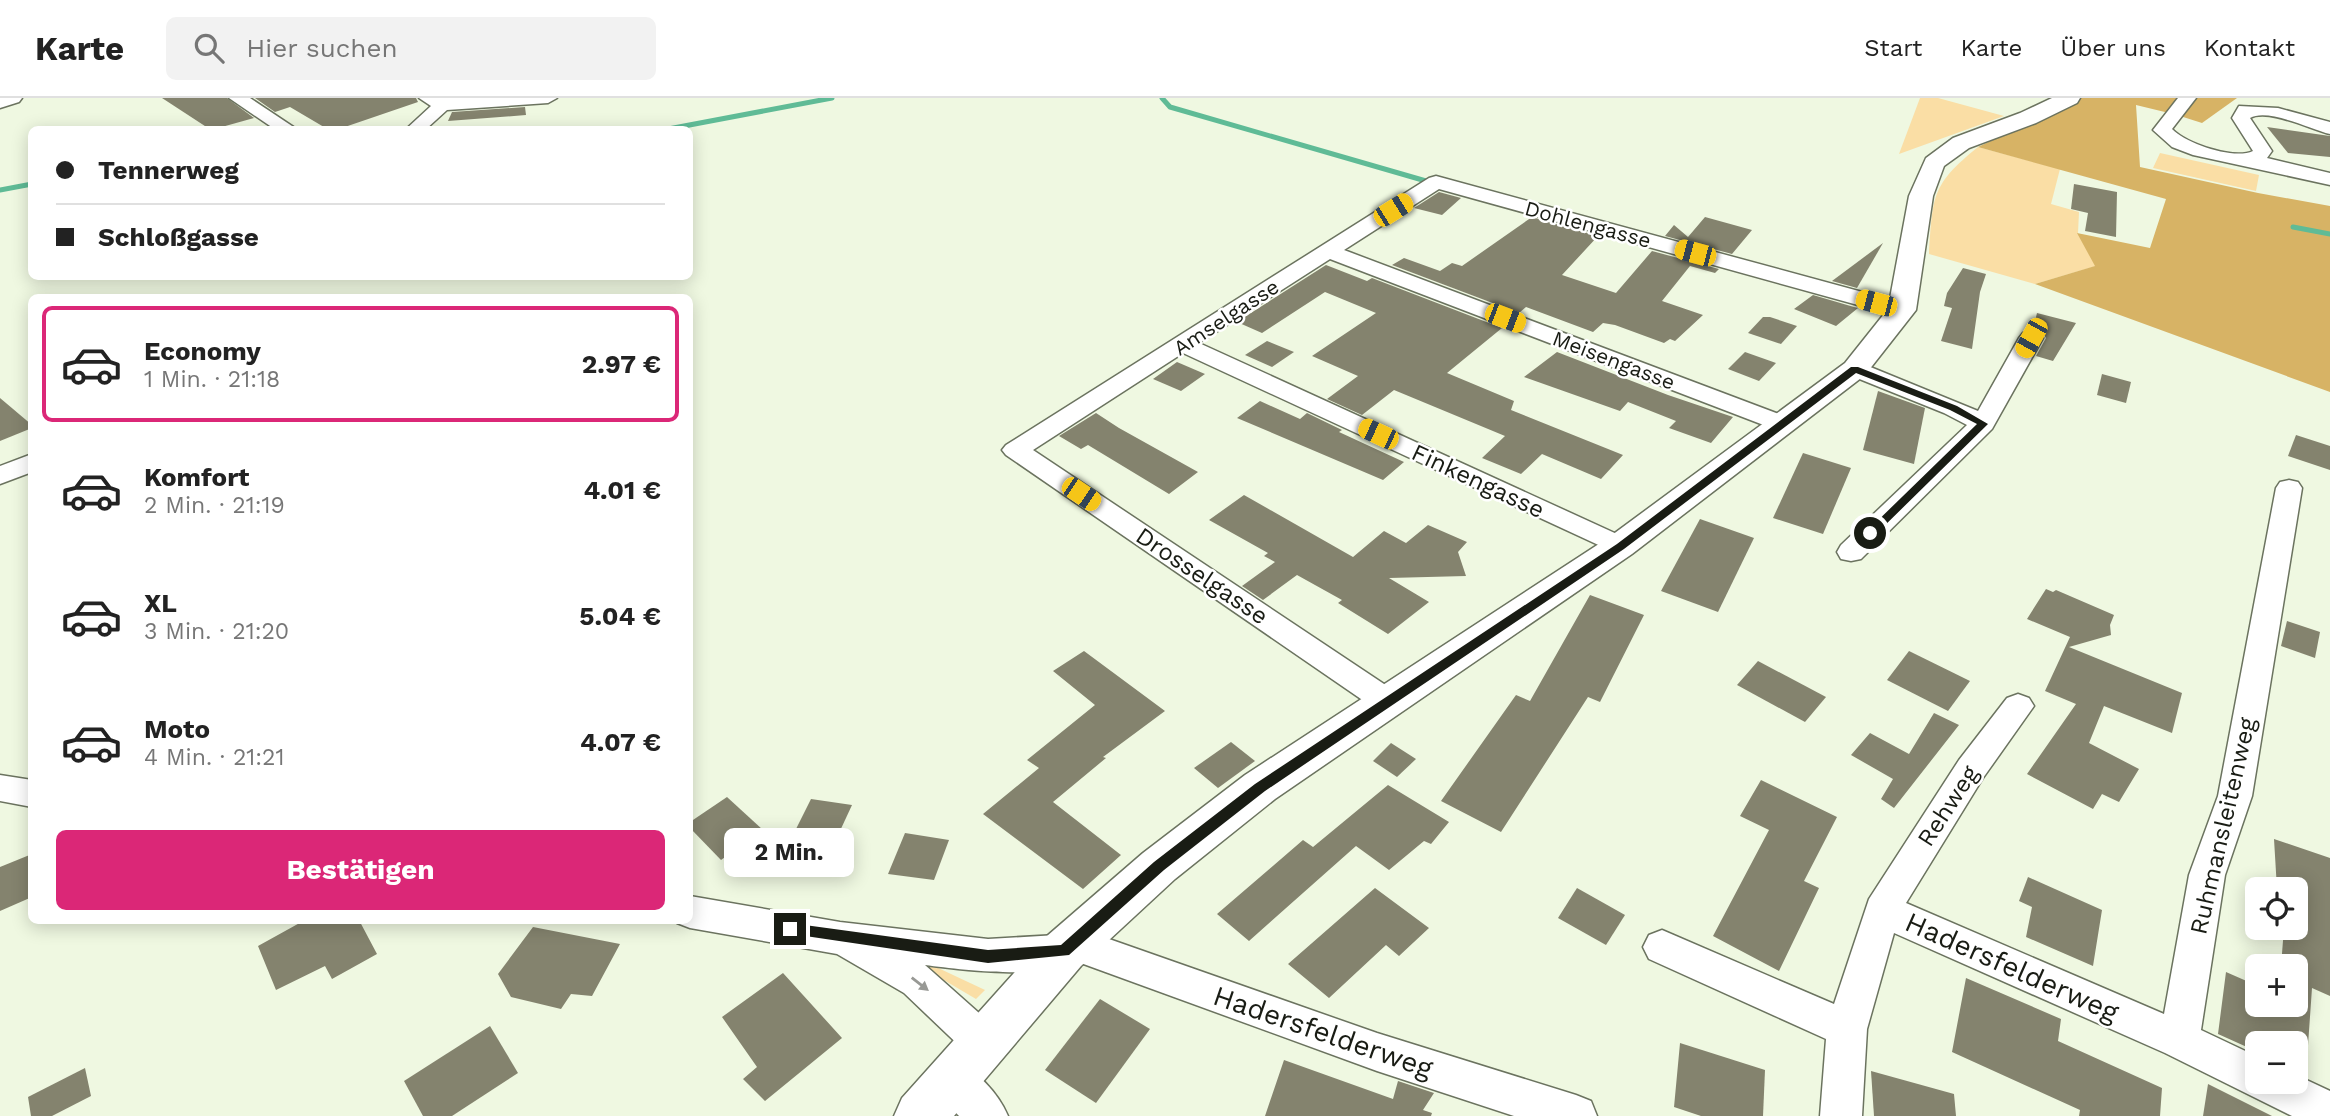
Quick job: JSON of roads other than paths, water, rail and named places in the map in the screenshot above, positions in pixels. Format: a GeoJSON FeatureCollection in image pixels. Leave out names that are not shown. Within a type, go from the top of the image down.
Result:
{"type":"FeatureCollection","features":[{"type":"Feature","properties":{"kind":"main road"},"geometry":{"type":"LineString","coordinates":[[920,1116],[1068,947],[1159,866],[1260,787],[1620,546],[1855,369],[1902,310],[1921,197],[1934,163],[1961,143],[2028,118],[2069,98]]}},
{"type":"Feature","properties":{"kind":"street"},"geometry":{"type":"LineString","coordinates":[[0,103],[13,98]]}},
{"type":"Feature","properties":{"kind":"street"},"geometry":{"type":"LineString","coordinates":[[238,98],[283,126]]}},
{"type":"Feature","properties":{"kind":"street"},"geometry":{"type":"LineString","coordinates":[[417,126],[435,102],[548,98]]}},
{"type":"Feature","properties":{"kind":"street"},"geometry":{"type":"LineString","coordinates":[[2187,98],[2162,130],[2170,139],[2218,157],[2243,159],[2330,179]]}},
{"type":"Feature","properties":{"kind":"street"},"geometry":{"type":"LineString","coordinates":[[2243,159],[2257,158],[2263,151],[2244,126],[2241,118],[2245,110],[2272,111],[2309,119],[2330,129]]}},
{"type":"Feature","properties":{"kind":"street","name":"Dohlengasse"},"geometry":{"type":"LineString","coordinates":[[1436,182],[1902,310]]}},
{"type":"Feature","properties":{"kind":"street","name":"Amselgasse"},"geometry":{"type":"LineString","coordinates":[[1015,450],[1184,345],[1436,182]]}},
{"type":"Feature","properties":{"kind":"street","name":"Meisengasse"},"geometry":{"type":"LineString","coordinates":[[1328,251],[1783,424]]}},
{"type":"Feature","properties":{"kind":"street"},"geometry":{"type":"LineString","coordinates":[[1851,551],[1983,424],[2031,338]]}},
{"type":"Feature","properties":{"kind":"street","name":"Finkengasse"},"geometry":{"type":"LineString","coordinates":[[1184,345],[1620,546]]}},
{"type":"Feature","properties":{"kind":"street"},"geometry":{"type":"LineString","coordinates":[[1855,369],[1953,408],[1983,424]]}},
{"type":"Feature","properties":{"kind":"street","name":"Drosselgasse"},"geometry":{"type":"LineString","coordinates":[[1015,450],[1388,702]]}},
{"type":"Feature","properties":{"kind":"street"},"geometry":{"type":"LineString","coordinates":[[0,476],[28,464]]}},
{"type":"Feature","properties":{"kind":"street","name":"Ruhmansleitenweg"},"geometry":{"type":"LineString","coordinates":[[2179,1040],[2207,875],[2235,796],[2288,488]]}},
{"type":"Feature","properties":{"kind":"street","name":"Rehweg"},"geometry":{"type":"LineString","coordinates":[[1882,909],[1971,769],[2018,706]]}},
{"type":"Feature","properties":{"kind":"street"},"geometry":{"type":"LineString","coordinates":[[0,788],[28,793]]}},
{"type":"Feature","properties":{"kind":"street","name":"Hadersfelderweg"},"geometry":{"type":"LineString","coordinates":[[1841,1116],[1847,1029],[1882,909],[2245,1072]]}},
{"type":"Feature","properties":{"kind":"street"},"geometry":{"type":"LineString","coordinates":[[693,913],[840,938],[988,956],[1068,947]]}},
{"type":"Feature","properties":{"kind":"street"},"geometry":{"type":"LineString","coordinates":[[840,938],[918,981],[968,1060],[987,1116]]}},
{"type":"Feature","properties":{"kind":"street","name":"Hadersfelderweg"},"geometry":{"type":"LineString","coordinates":[[1068,947],[1576,1116]]}},
{"type":"Feature","properties":{"kind":"street"},"geometry":{"type":"LineString","coordinates":[[1662,947],[1847,1029]]}},
{"type":"Feature","properties":{"kind":"street"},"geometry":{"type":"LineString","coordinates":[[2292,1094],[2330,1112]]}},
{"type":"Feature","properties":{"kind":"waterway"},"geometry":{"type":"LineString","coordinates":[[684,126],[832,98]]}},
{"type":"Feature","properties":{"kind":"waterway"},"geometry":{"type":"LineString","coordinates":[[1162,98],[1170,107],[1426,181]]}},
{"type":"Feature","properties":{"kind":"waterway"},"geometry":{"type":"LineString","coordinates":[[0,190],[28,185]]}},
{"type":"Feature","properties":{"kind":"waterway"},"geometry":{"type":"LineString","coordinates":[[2293,227],[2330,234]]}}]}
